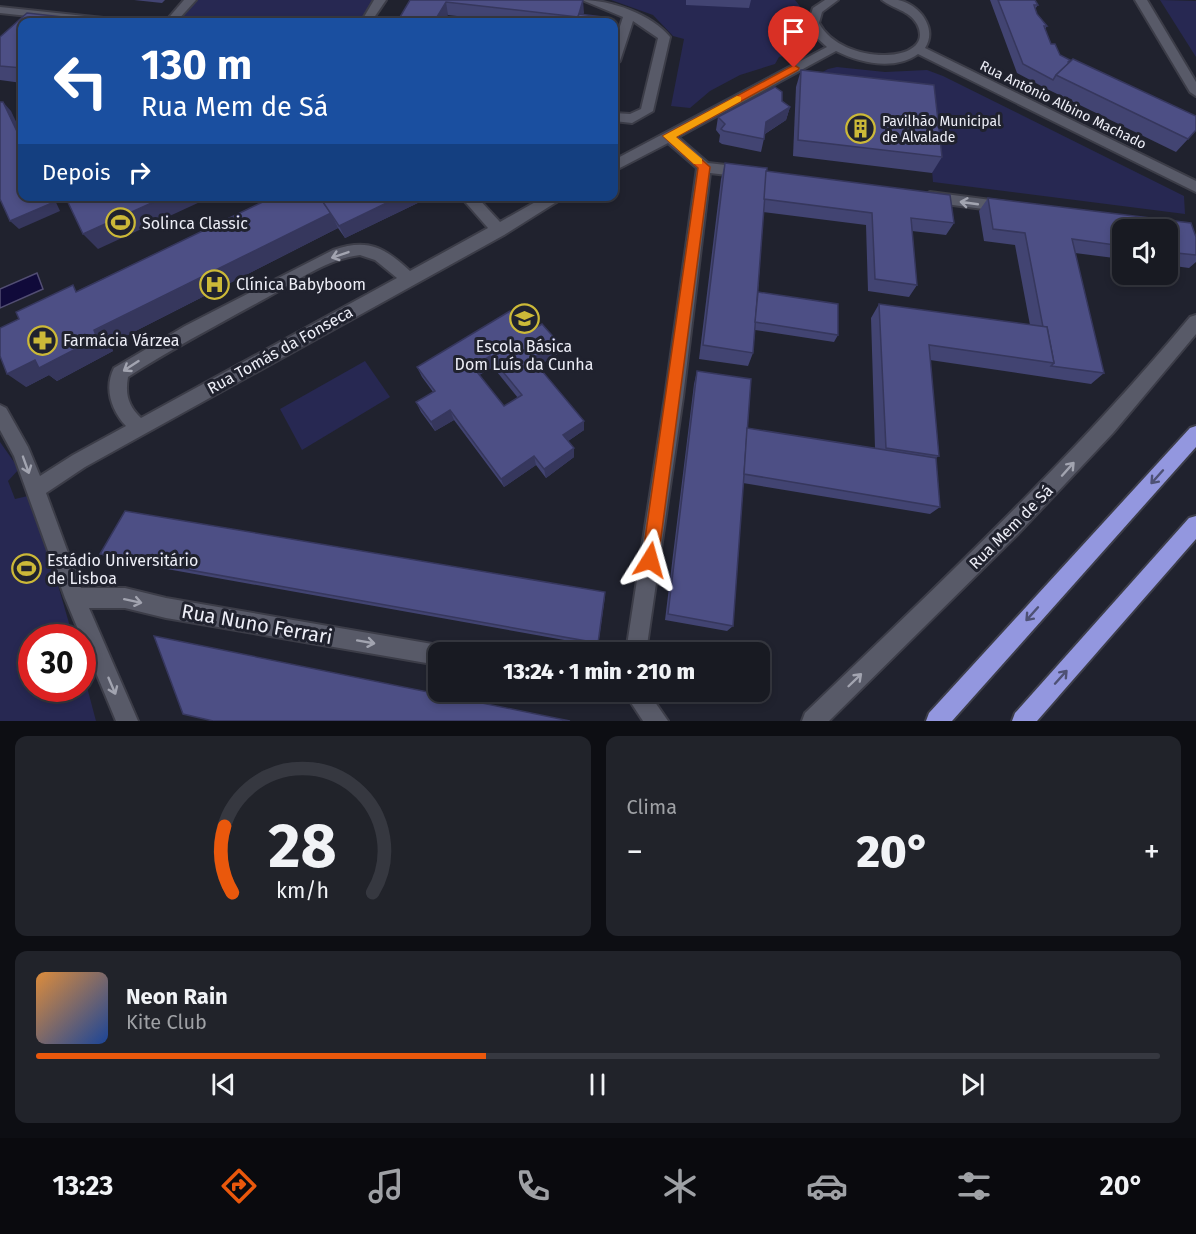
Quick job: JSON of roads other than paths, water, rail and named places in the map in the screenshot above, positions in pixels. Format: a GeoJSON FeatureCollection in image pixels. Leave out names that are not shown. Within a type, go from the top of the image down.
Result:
{"type":"FeatureCollection","features":[{"type":"Feature","properties":{"kind":"highway"},"geometry":{"type":"LineString","coordinates":[[937,721],[1196,434]]}},
{"type":"Feature","properties":{"kind":"highway"},"geometry":{"type":"LineString","coordinates":[[1023,721],[1196,525]]}},
{"type":"Feature","properties":{"kind":"highway"},"geometry":{"type":"LineString","coordinates":[[1163,562],[1196,532]]}},
{"type":"Feature","properties":{"kind":"street"},"geometry":{"type":"LineString","coordinates":[[174,18],[190,0]]}},
{"type":"Feature","properties":{"kind":"street"},"geometry":{"type":"LineString","coordinates":[[369,18],[380,0]]}},
{"type":"Feature","properties":{"kind":"street"},"geometry":{"type":"LineString","coordinates":[[588,0],[656,29],[664,37],[647,111],[632,119],[618,117]]}},
{"type":"Feature","properties":{"kind":"street"},"geometry":{"type":"LineString","coordinates":[[826,1],[814,19],[816,29],[822,39],[833,48],[850,55],[879,60],[905,57],[918,50],[924,41],[925,32],[921,23],[902,6],[888,0]]}},
{"type":"Feature","properties":{"kind":"street"},"geometry":{"type":"LineString","coordinates":[[902,6],[917,0]]}},
{"type":"Feature","properties":{"kind":"street"},"geometry":{"type":"LineString","coordinates":[[1141,0],[1196,92]]}},
{"type":"Feature","properties":{"kind":"street"},"geometry":{"type":"LineString","coordinates":[[0,10],[74,18]]}},
{"type":"Feature","properties":{"kind":"street"},"geometry":{"type":"LineString","coordinates":[[32,18],[36,14]]}},
{"type":"Feature","properties":{"kind":"street"},"geometry":{"type":"LineString","coordinates":[[618,49],[629,17]]}},
{"type":"Feature","properties":{"kind":"street"},"geometry":{"type":"LineString","coordinates":[[618,164],[833,48]]}},
{"type":"Feature","properties":{"kind":"street","name":"Rua António Albino Machado"},"geometry":{"type":"LineString","coordinates":[[918,50],[1196,187]]}},
{"type":"Feature","properties":{"kind":"street"},"geometry":{"type":"LineString","coordinates":[[668,136],[704,167],[763,175]]}},
{"type":"Feature","properties":{"kind":"street"},"geometry":{"type":"LineString","coordinates":[[637,642],[674,397],[704,167]]}},
{"type":"Feature","properties":{"kind":"street"},"geometry":{"type":"LineString","coordinates":[[915,195],[1021,209]]}},
{"type":"Feature","properties":{"kind":"street"},"geometry":{"type":"LineString","coordinates":[[472,201],[499,231]]}},
{"type":"Feature","properties":{"kind":"street","name":"Rua Tomás da Fonseca"},"geometry":{"type":"LineString","coordinates":[[35,490],[79,461],[550,201]]}},
{"type":"Feature","properties":{"kind":"street"},"geometry":{"type":"LineString","coordinates":[[140,428],[120,407],[116,388],[120,373],[159,349],[300,272],[339,254],[359,249],[386,258],[409,280]]}},
{"type":"Feature","properties":{"kind":"street","name":"Rua Mem de Sá"},"geometry":{"type":"LineString","coordinates":[[813,721],[1043,496],[1160,368],[1196,322]]}},
{"type":"Feature","properties":{"kind":"street"},"geometry":{"type":"LineString","coordinates":[[0,413],[22,453],[75,598],[127,721]]}},
{"type":"Feature","properties":{"kind":"street","name":"Rua Nuno Ferrari"},"geometry":{"type":"LineString","coordinates":[[75,598],[125,598],[166,608],[428,653]]}},
{"type":"Feature","properties":{"kind":"street"},"geometry":{"type":"LineString","coordinates":[[643,702],[657,721]]}},
{"type":"Feature","properties":{"kind":"place","name":"Pavilhão Municipal de Alvalade"},"geometry":{"type":"Point","coordinates":[861,129]}},
{"type":"Feature","properties":{"kind":"place","name":"Solinca Classic"},"geometry":{"type":"Point","coordinates":[121,223]}},
{"type":"Feature","properties":{"kind":"place","name":"Clínica Babyboom"},"geometry":{"type":"Point","coordinates":[215,284]}},
{"type":"Feature","properties":{"kind":"place","name":"Escola Básica Dom Luís da Cunha"},"geometry":{"type":"Point","coordinates":[524,318]}},
{"type":"Feature","properties":{"kind":"place","name":"Farmácia Várzea"},"geometry":{"type":"Point","coordinates":[42,340]}},
{"type":"Feature","properties":{"kind":"place","name":"Estádio Universitário de Lisboa"},"geometry":{"type":"Point","coordinates":[26,569]}}]}
